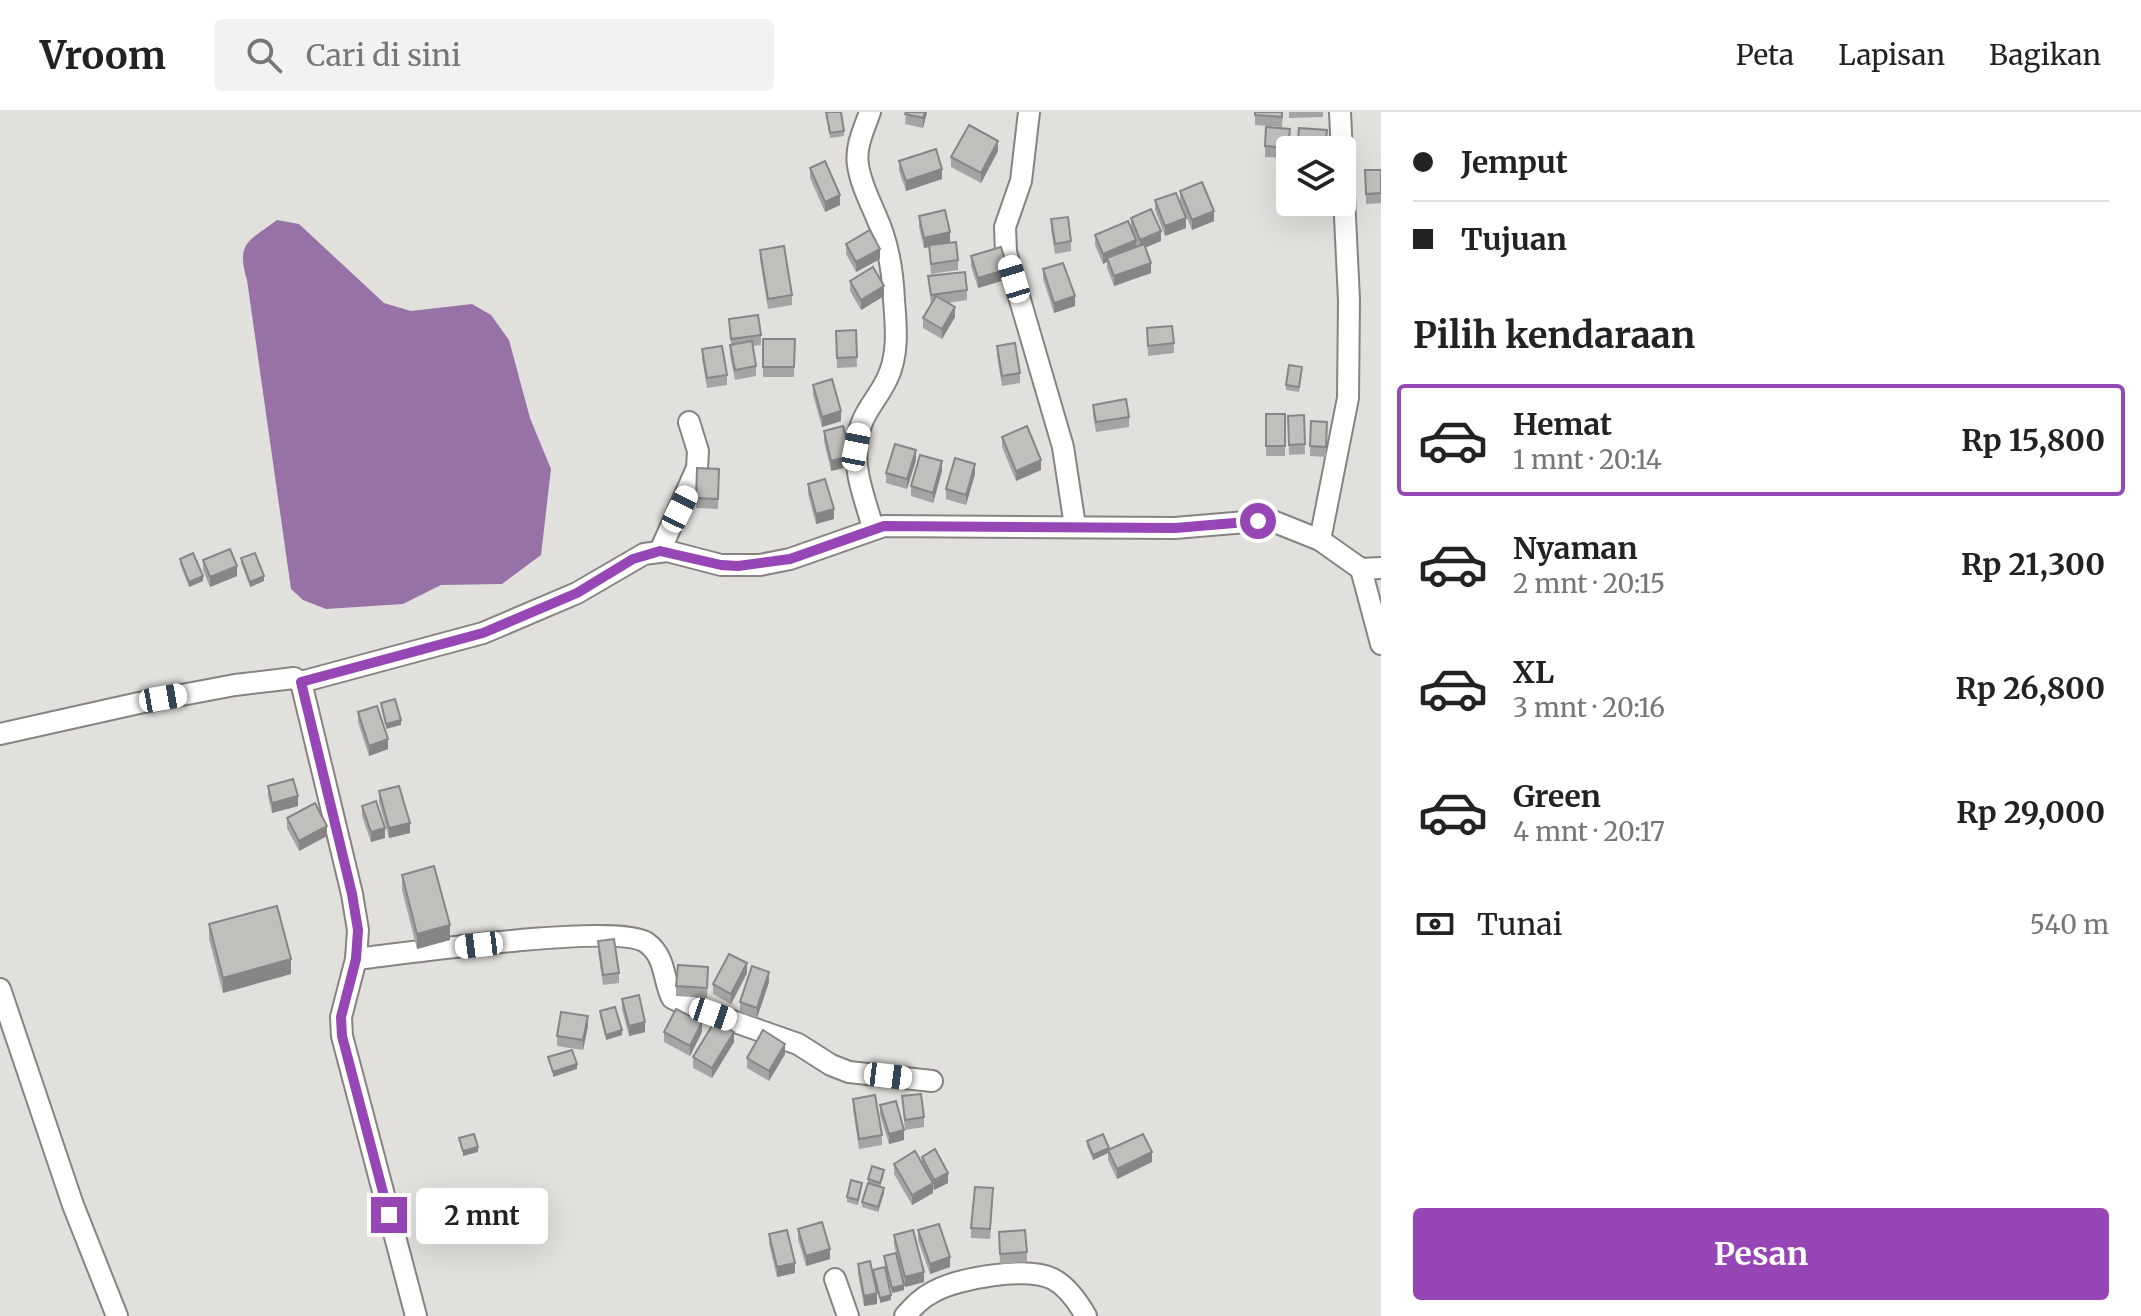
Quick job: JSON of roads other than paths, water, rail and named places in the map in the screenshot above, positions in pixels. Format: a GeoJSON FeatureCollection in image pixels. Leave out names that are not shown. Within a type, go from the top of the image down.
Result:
{"type":"FeatureCollection","features":[{"type":"Feature","properties":{"kind":"street"},"geometry":{"type":"LineString","coordinates":[[870,112],[858,146],[858,165],[884,236],[892,269],[896,342],[890,371],[866,413],[856,447],[857,465],[873,528]]}},
{"type":"Feature","properties":{"kind":"street"},"geometry":{"type":"LineString","coordinates":[[1029,112],[1021,181],[1005,227],[1006,252],[1063,447],[1075,526]]}},
{"type":"Feature","properties":{"kind":"street"},"geometry":{"type":"LineString","coordinates":[[1320,540],[1348,398],[1349,300],[1340,112]]}},
{"type":"Feature","properties":{"kind":"street"},"geometry":{"type":"LineString","coordinates":[[660,551],[697,468],[698,451],[689,422]]}},
{"type":"Feature","properties":{"kind":"street"},"geometry":{"type":"LineString","coordinates":[[0,734],[235,685],[294,678],[301,682],[483,633],[577,593],[633,559],[660,551],[721,565],[760,565],[790,559],[884,526],[1175,528],[1266,521],[1286,525],[1371,568],[1381,644]]}},
{"type":"Feature","properties":{"kind":"street"},"geometry":{"type":"LineString","coordinates":[[301,682],[358,930],[356,959],[341,1017],[342,1036],[416,1316]]}},
{"type":"Feature","properties":{"kind":"street"},"geometry":{"type":"LineString","coordinates":[[356,959],[566,936],[635,939],[647,943],[656,954],[664,965],[672,998],[684,1004],[798,1044],[831,1065],[849,1072],[932,1081]]}},
{"type":"Feature","properties":{"kind":"street"},"geometry":{"type":"LineString","coordinates":[[0,989],[73,1205],[117,1316]]}},
{"type":"Feature","properties":{"kind":"street"},"geometry":{"type":"LineString","coordinates":[[905,1316],[934,1291],[964,1281],[994,1275],[1032,1274],[1052,1278],[1066,1288],[1086,1316]]}},
{"type":"Feature","properties":{"kind":"street"},"geometry":{"type":"LineString","coordinates":[[835,1279],[848,1316]]}}]}
